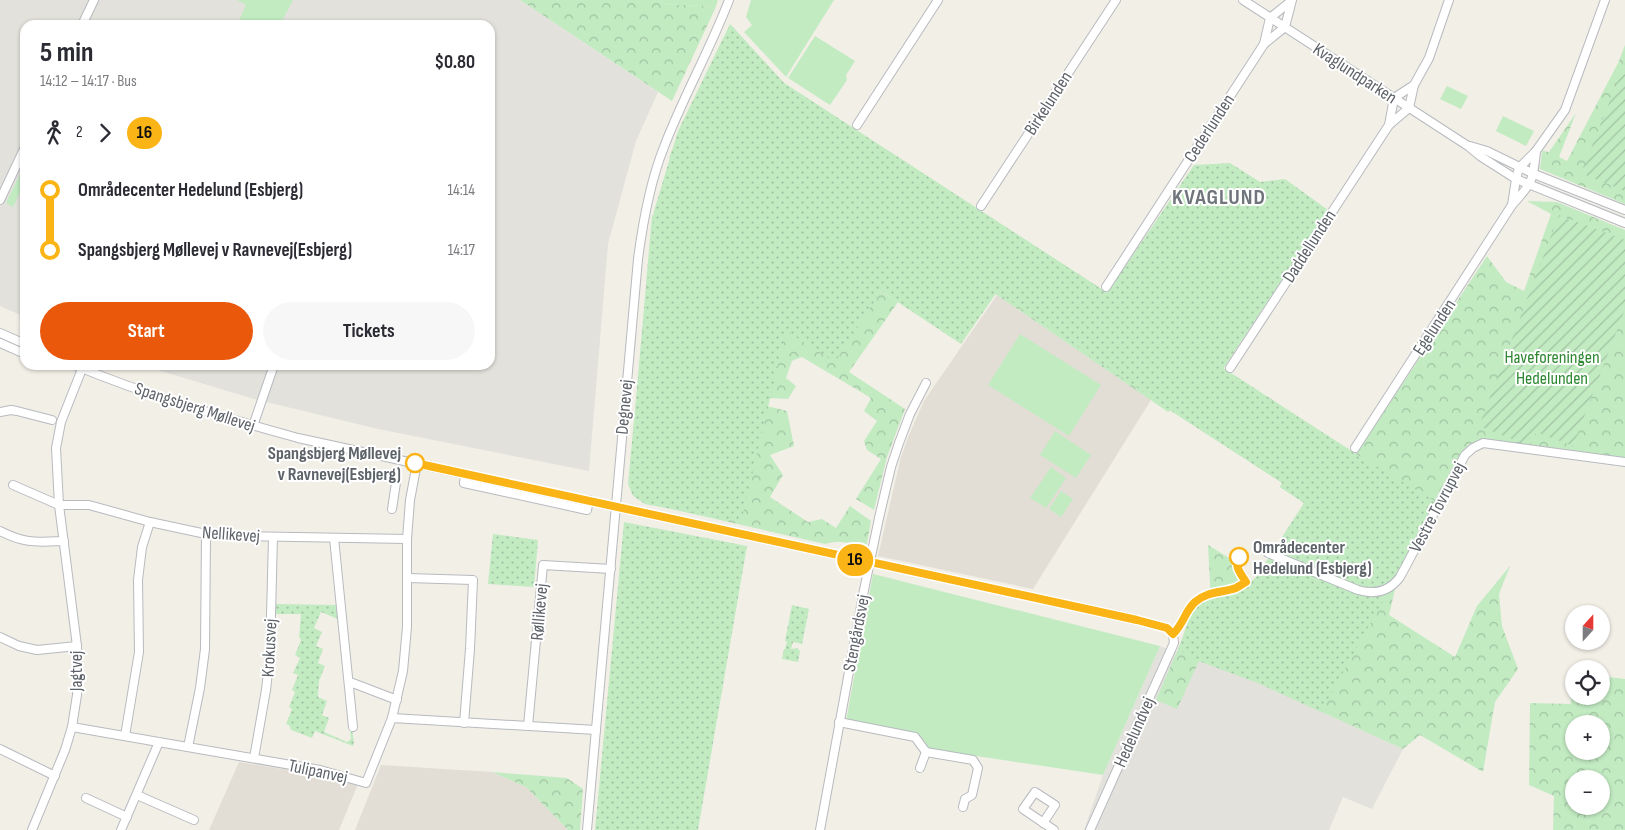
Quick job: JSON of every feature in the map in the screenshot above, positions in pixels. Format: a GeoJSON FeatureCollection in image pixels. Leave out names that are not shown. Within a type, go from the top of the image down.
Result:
{"type":"FeatureCollection","features":[{"type":"Feature","properties":{"kind":"street"},"geometry":{"type":"LineString","coordinates":[[84,20],[94,0]]}},
{"type":"Feature","properties":{"kind":"street","name":"Degnevej"},"geometry":{"type":"LineString","coordinates":[[587,830],[642,225],[663,148],[729,0]]}},
{"type":"Feature","properties":{"kind":"street"},"geometry":{"type":"LineString","coordinates":[[857,125],[938,0]]}},
{"type":"Feature","properties":{"kind":"street","name":"Birkelunden"},"geometry":{"type":"LineString","coordinates":[[981,206],[1116,0]]}},
{"type":"Feature","properties":{"kind":"street","name":"Kvaglundparken"},"geometry":{"type":"LineString","coordinates":[[1243,0],[1516,179],[1625,222]]}},
{"type":"Feature","properties":{"kind":"street"},"geometry":{"type":"LineString","coordinates":[[1409,108],[1414,85],[1429,58],[1449,0]]}},
{"type":"Feature","properties":{"kind":"street"},"geometry":{"type":"LineString","coordinates":[[1519,168],[1536,151],[1565,110],[1605,0]]}},
{"type":"Feature","properties":{"kind":"street"},"geometry":{"type":"LineString","coordinates":[[1270,18],[1291,1]]}},
{"type":"Feature","properties":{"kind":"street"},"geometry":{"type":"LineString","coordinates":[[1285,27],[1291,1]]}},
{"type":"Feature","properties":{"kind":"street","name":"Cederlunden"},"geometry":{"type":"LineString","coordinates":[[1264,44],[1270,18]]}},
{"type":"Feature","properties":{"kind":"street","name":"Cederlunden"},"geometry":{"type":"LineString","coordinates":[[1106,287],[1264,44],[1285,27]]}},
{"type":"Feature","properties":{"kind":"street"},"geometry":{"type":"LineString","coordinates":[[1394,98],[1414,85]]}},
{"type":"Feature","properties":{"kind":"street","name":"Daddellunden"},"geometry":{"type":"LineString","coordinates":[[1389,125],[1394,98]]}},
{"type":"Feature","properties":{"kind":"street","name":"Daddellunden"},"geometry":{"type":"LineString","coordinates":[[1230,368],[1389,125],[1409,108]]}},
{"type":"Feature","properties":{"kind":"street","name":"Kvaglundparken"},"geometry":{"type":"LineString","coordinates":[[1468,146],[1487,151],[1519,168],[1625,210]]}},
{"type":"Feature","properties":{"kind":"street","name":"Egelunden"},"geometry":{"type":"LineString","coordinates":[[1356,448],[1512,205],[1530,185],[1534,174],[1536,151]]}},
{"type":"Feature","properties":{"kind":"street"},"geometry":{"type":"LineString","coordinates":[[0,200],[20,157]]}},
{"type":"Feature","properties":{"kind":"street","name":"Egelunden"},"geometry":{"type":"LineString","coordinates":[[1512,205],[1519,168]]}},
{"type":"Feature","properties":{"kind":"street"},"geometry":{"type":"LineString","coordinates":[[0,333],[20,342]]}},
{"type":"Feature","properties":{"kind":"street"},"geometry":{"type":"LineString","coordinates":[[0,343],[20,352]]}},
{"type":"Feature","properties":{"kind":"street","name":"Jagtvej"},"geometry":{"type":"LineString","coordinates":[[32,830],[55,776],[72,727],[78,676],[77,646],[59,505],[56,448],[61,422],[82,370]]}},
{"type":"Feature","properties":{"kind":"street","name":"Spangsbjerg Møllevej"},"geometry":{"type":"LineString","coordinates":[[85,370],[192,408],[253,426],[298,438],[465,474],[464,483],[587,510],[589,500],[1137,620],[1167,628],[1173,634]]}},
{"type":"Feature","properties":{"kind":"street"},"geometry":{"type":"LineString","coordinates":[[253,426],[272,370]]}},
{"type":"Feature","properties":{"kind":"street","name":"Stengårdsvej"},"geometry":{"type":"LineString","coordinates":[[820,830],[839,722],[889,475],[910,414],[926,383]]}},
{"type":"Feature","properties":{"kind":"street"},"geometry":{"type":"LineString","coordinates":[[0,412],[11,410],[52,420]]}},
{"type":"Feature","properties":{"kind":"street","name":"Vestre Tovrupvej"},"geometry":{"type":"LineString","coordinates":[[1268,553],[1358,590],[1374,593],[1381,592],[1395,584],[1400,577],[1465,455],[1473,448],[1483,443],[1625,462]]}},
{"type":"Feature","properties":{"kind":"street","name":"Tulipanvej"},"geometry":{"type":"LineString","coordinates":[[72,727],[328,772],[366,783],[392,718],[403,671],[407,627],[407,539],[410,500],[417,463]]}},
{"type":"Feature","properties":{"kind":"street"},"geometry":{"type":"LineString","coordinates":[[392,509],[397,476]]}},
{"type":"Feature","properties":{"kind":"street"},"geometry":{"type":"LineString","coordinates":[[13,485],[59,505]]}},
{"type":"Feature","properties":{"kind":"street"},"geometry":{"type":"LineString","coordinates":[[394,498],[410,500]]}},
{"type":"Feature","properties":{"kind":"street","name":"Nellikevej"},"geometry":{"type":"LineString","coordinates":[[59,505],[89,505],[150,522],[206,534],[407,539]]}},
{"type":"Feature","properties":{"kind":"street"},"geometry":{"type":"LineString","coordinates":[[125,736],[139,652],[138,580],[141,555],[150,522]]}},
{"type":"Feature","properties":{"kind":"street"},"geometry":{"type":"LineString","coordinates":[[0,531],[23,541],[64,541]]}},
{"type":"Feature","properties":{"kind":"street"},"geometry":{"type":"LineString","coordinates":[[188,747],[200,688],[205,649],[206,534]]}},
{"type":"Feature","properties":{"kind":"street","name":"Krokusvej"},"geometry":{"type":"LineString","coordinates":[[254,758],[266,690],[270,654],[272,537]]}},
{"type":"Feature","properties":{"kind":"street"},"geometry":{"type":"LineString","coordinates":[[334,538],[350,682],[353,727]]}},
{"type":"Feature","properties":{"kind":"street","name":"Røllikevej"},"geometry":{"type":"LineString","coordinates":[[528,726],[543,565],[611,569]]}},
{"type":"Feature","properties":{"kind":"street"},"geometry":{"type":"LineString","coordinates":[[408,578],[472,580],[470,649],[464,722]]}},
{"type":"Feature","properties":{"kind":"street","name":"Hedelundvej"},"geometry":{"type":"LineString","coordinates":[[1090,830],[1174,643],[1173,634]]}},
{"type":"Feature","properties":{"kind":"street"},"geometry":{"type":"LineString","coordinates":[[0,637],[19,646],[37,650],[77,646]]}},
{"type":"Feature","properties":{"kind":"street"},"geometry":{"type":"LineString","coordinates":[[350,682],[397,700]]}},
{"type":"Feature","properties":{"kind":"street"},"geometry":{"type":"LineString","coordinates":[[392,718],[596,730]]}},
{"type":"Feature","properties":{"kind":"street"},"geometry":{"type":"LineString","coordinates":[[839,722],[915,737],[926,752],[973,760],[978,768],[972,795],[965,800],[963,807]]}},
{"type":"Feature","properties":{"kind":"street"},"geometry":{"type":"LineString","coordinates":[[121,830],[159,742]]}},
{"type":"Feature","properties":{"kind":"street"},"geometry":{"type":"LineString","coordinates":[[0,749],[55,776]]}},
{"type":"Feature","properties":{"kind":"street"},"geometry":{"type":"LineString","coordinates":[[920,768],[926,752]]}},
{"type":"Feature","properties":{"kind":"street"},"geometry":{"type":"LineString","coordinates":[[137,795],[194,820]]}},
{"type":"Feature","properties":{"kind":"street"},"geometry":{"type":"LineString","coordinates":[[86,798],[127,817]]}},
{"type":"Feature","properties":{"kind":"shaded area"},"geometry":{"type":"Polygon","coordinates":[[[0,0],[520,0],[658,92],[636,141],[608,244],[589,471],[378,429],[254,399],[158,370],[495,370],[495,20],[20,20],[20,315],[0,306],[0,0]]]}},
{"type":"Feature","properties":{"kind":"shaded area"},"geometry":{"type":"Polygon","coordinates":[[[997,295],[1151,400],[1033,589],[878,556],[901,457],[924,401],[997,295]]]}},
{"type":"Feature","properties":{"kind":"shaded area"},"geometry":{"type":"Polygon","coordinates":[[[1160,646],[1258,683],[1403,749],[1372,809],[1343,797],[1329,830],[1084,830],[1103,775],[1160,646]]]}},
{"type":"Feature","properties":{"kind":"shaded area"},"geometry":{"type":"Polygon","coordinates":[[[239,762],[326,776],[358,784],[339,830],[209,830],[239,762]]]}},
{"type":"Feature","properties":{"kind":"shaded area"},"geometry":{"type":"Polygon","coordinates":[[[381,765],[492,772],[526,787],[568,830],[355,830],[381,765]]]}},
{"type":"Feature","properties":{"kind":"green space"},"geometry":{"type":"Polygon","coordinates":[[[237,0],[293,0],[283,20],[239,20],[246,5],[237,0]]]}},
{"type":"Feature","properties":{"kind":"green space"},"geometry":{"type":"Polygon","coordinates":[[[520,0],[662,0],[663,3],[715,9],[672,101],[520,0]]]}},
{"type":"Feature","properties":{"kind":"green space"},"geometry":{"type":"Polygon","coordinates":[[[662,0],[718,0],[715,9],[663,3],[662,0]]]}},
{"type":"Feature","properties":{"kind":"green space"},"geometry":{"type":"Polygon","coordinates":[[[751,0],[834,0],[786,77],[744,32],[752,25],[746,17],[751,0]]]}},
{"type":"Feature","properties":{"kind":"green space"},"geometry":{"type":"Polygon","coordinates":[[[730,24],[784,83],[1356,454],[1487,256],[1506,282],[1524,291],[1551,214],[1527,201],[1557,202],[1625,230],[1625,460],[1484,442],[1469,444],[1435,501],[1399,572],[1389,615],[1455,657],[1477,606],[1510,566],[1499,594],[1502,626],[1518,669],[1495,702],[1483,772],[1420,735],[1403,749],[1258,683],[1199,661],[1177,709],[1156,700],[1184,635],[1211,602],[1208,545],[1234,561],[1236,571],[1248,587],[1259,591],[1304,503],[1280,487],[1286,477],[1178,406],[1168,412],[874,211],[801,120],[730,24]]]}},
{"type":"Feature","properties":{"kind":"green space"},"geometry":{"type":"Polygon","coordinates":[[[730,24],[784,83],[1107,293],[1194,165],[1230,163],[1260,182],[1285,179],[1328,210],[1223,369],[1356,454],[1435,501],[1399,572],[1321,712],[1258,683],[1199,661],[1178,649],[1190,616],[1196,606],[1210,597],[1241,589],[1253,580],[1304,503],[1280,487],[1282,483],[1174,413],[997,292],[961,344],[881,291],[835,362],[786,331],[741,522],[645,504],[633,496],[628,484],[654,211],[678,131],[730,24]]]}},
{"type":"Feature","properties":{"kind":"green space"},"geometry":{"type":"Polygon","coordinates":[[[815,36],[855,61],[846,75],[847,80],[830,105],[788,78],[815,36]]]}},
{"type":"Feature","properties":{"kind":"green space"},"geometry":{"type":"Polygon","coordinates":[[[1625,45],[1625,204],[1540,169],[1542,151],[1549,152],[1576,113],[1559,157],[1567,161],[1619,61],[1625,45]]]}},
{"type":"Feature","properties":{"kind":"green space"},"geometry":{"type":"Polygon","coordinates":[[[1625,63],[1625,191],[1581,173],[1625,63]]]}},
{"type":"Feature","properties":{"kind":"green space"},"geometry":{"type":"Polygon","coordinates":[[[1447,86],[1468,96],[1461,109],[1440,99],[1447,86]]]}},
{"type":"Feature","properties":{"kind":"green space"},"geometry":{"type":"Polygon","coordinates":[[[1503,116],[1534,131],[1526,146],[1496,131],[1503,116]]]}},
{"type":"Feature","properties":{"kind":"green space"},"geometry":{"type":"Polygon","coordinates":[[[680,130],[872,286],[898,302],[849,372],[905,409],[887,457],[874,510],[856,499],[881,459],[867,450],[864,441],[877,421],[864,411],[871,398],[802,357],[792,361],[786,378],[796,386],[788,399],[769,398],[767,406],[787,411],[794,446],[770,455],[783,475],[770,497],[808,522],[822,519],[836,528],[850,506],[871,521],[866,549],[861,551],[844,542],[825,544],[658,506],[629,480],[652,215],[664,216],[676,162],[669,158],[680,130]]]}},
{"type":"Feature","properties":{"kind":"green space"},"geometry":{"type":"Polygon","coordinates":[[[20,174],[20,192],[13,207],[6,203],[20,174]]]}},
{"type":"Feature","properties":{"kind":"green space","name":"Haveforeningen Hedelunden"},"geometry":{"type":"Polygon","coordinates":[[[1559,215],[1625,240],[1625,309],[1573,446],[1536,432],[1530,446],[1479,426],[1559,215]]]}},
{"type":"Feature","properties":{"kind":"green space"},"geometry":{"type":"Polygon","coordinates":[[[1020,334],[1101,385],[1069,436],[988,385],[1020,334]]]}},
{"type":"Feature","properties":{"kind":"green space"},"geometry":{"type":"Polygon","coordinates":[[[1055,431],[1091,455],[1076,478],[1040,455],[1055,431]]]}},
{"type":"Feature","properties":{"kind":"green space"},"geometry":{"type":"Polygon","coordinates":[[[1051,467],[1066,478],[1046,508],[1030,498],[1051,467]]]}},
{"type":"Feature","properties":{"kind":"green space"},"geometry":{"type":"Polygon","coordinates":[[[1061,491],[1073,499],[1061,517],[1049,509],[1061,491]]]}},
{"type":"Feature","properties":{"kind":"green space"},"geometry":{"type":"Polygon","coordinates":[[[624,522],[747,546],[698,830],[595,830],[624,522]]]}},
{"type":"Feature","properties":{"kind":"green space"},"geometry":{"type":"Polygon","coordinates":[[[493,534],[538,540],[534,587],[488,584],[493,534]]]}},
{"type":"Feature","properties":{"kind":"green space"},"geometry":{"type":"Polygon","coordinates":[[[873,574],[1160,646],[1103,775],[930,749],[918,734],[846,721],[873,574]]]}},
{"type":"Feature","properties":{"kind":"green space"},"geometry":{"type":"Polygon","coordinates":[[[276,604],[336,605],[338,619],[321,612],[314,628],[322,632],[316,646],[323,649],[318,663],[325,666],[319,681],[318,697],[327,701],[322,715],[329,718],[324,732],[347,742],[351,739],[350,730],[352,730],[353,746],[315,731],[312,738],[291,730],[289,725],[286,724],[292,709],[289,707],[295,692],[292,690],[298,675],[293,673],[300,658],[295,655],[301,640],[299,637],[301,614],[276,614],[276,604]]]}},
{"type":"Feature","properties":{"kind":"green space"},"geometry":{"type":"Polygon","coordinates":[[[792,605],[809,609],[802,644],[793,642],[791,649],[797,648],[800,651],[798,662],[782,659],[787,642],[785,641],[792,605]]]}},
{"type":"Feature","properties":{"kind":"green space"},"geometry":{"type":"Polygon","coordinates":[[[1610,677],[1625,679],[1625,830],[1553,830],[1554,796],[1529,785],[1530,703],[1610,705],[1610,677]]]}},
{"type":"Feature","properties":{"kind":"green space"},"geometry":{"type":"Polygon","coordinates":[[[492,772],[567,778],[583,789],[580,830],[568,830],[526,787],[492,772]]]}},
{"type":"Feature","properties":{"kind":"bus line","name":"16"},"geometry":{"type":"LineString","coordinates":[[415,463],[1137,620],[1167,628],[1173,634],[1180,628],[1190,607],[1196,601],[1206,595],[1235,588],[1246,582],[1238,568],[1239,557]]}},
{"type":"Feature","properties":{"kind":"place","name":"Spangsbjerg Møllevej v Ravnevej(Esbjerg)"},"geometry":{"type":"Point","coordinates":[415,463]}},
{"type":"Feature","properties":{"kind":"place","name":"Områdecenter Hedelund (Esbjerg)"},"geometry":{"type":"Point","coordinates":[1239,557]}},
{"type":"Feature","properties":{"kind":"district","name":"KVAGLUND"},"geometry":{"type":"Point","coordinates":[1219,196]}}]}
